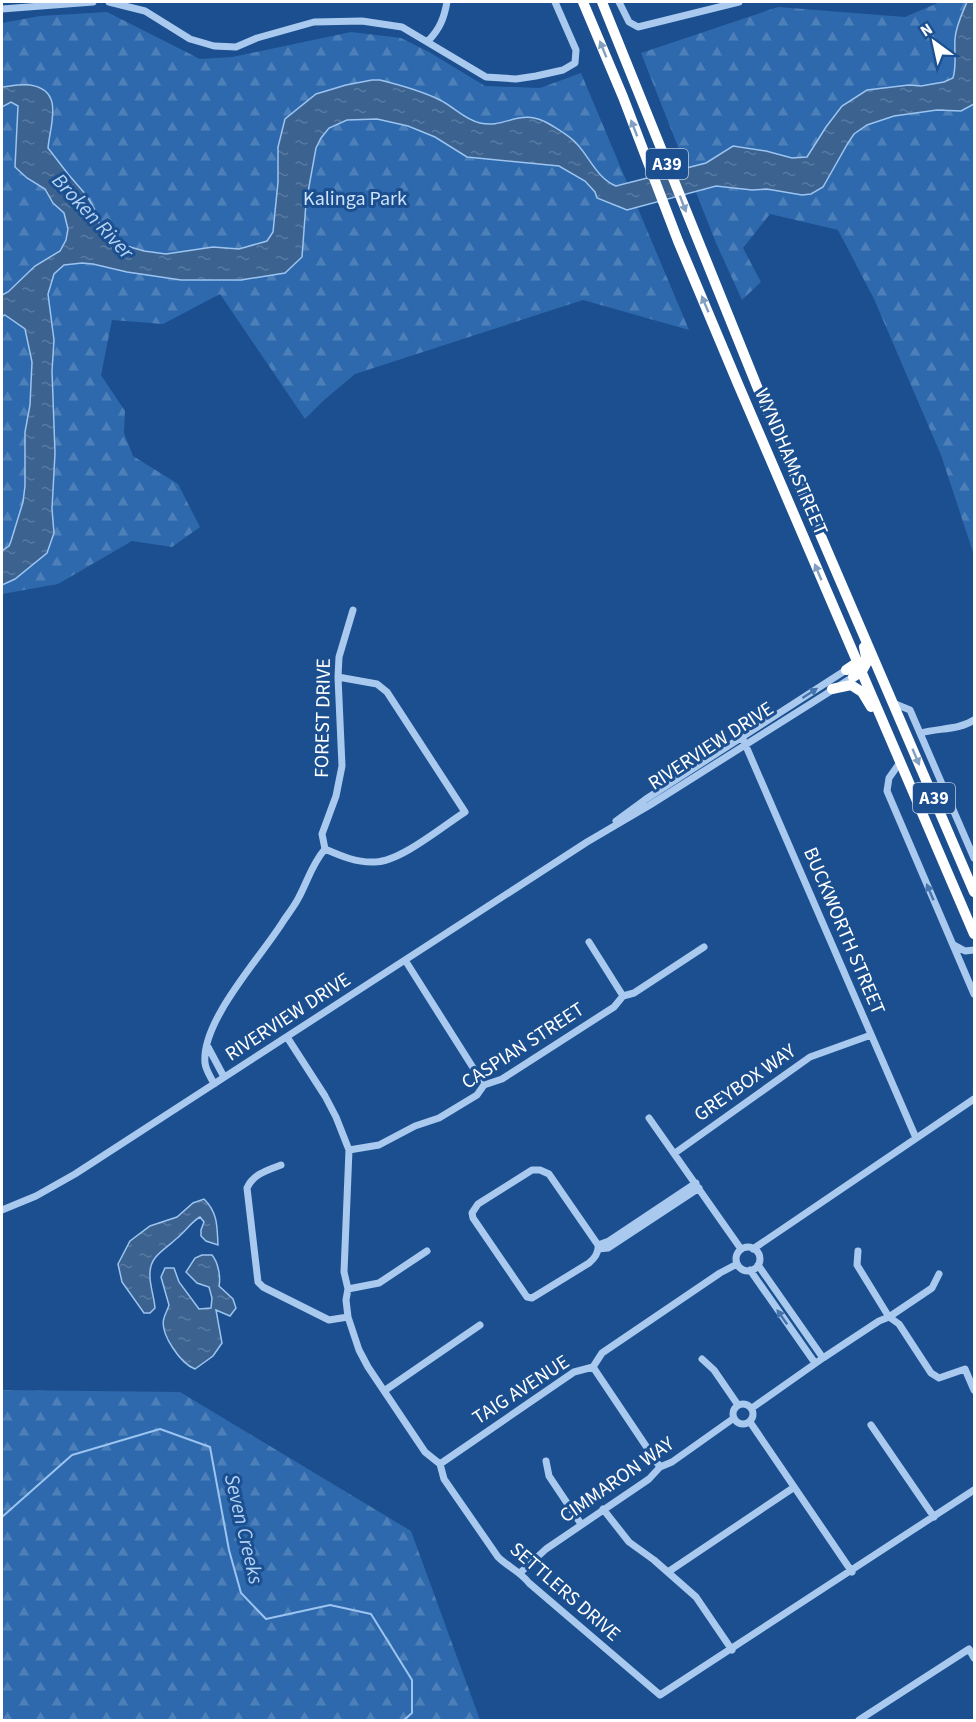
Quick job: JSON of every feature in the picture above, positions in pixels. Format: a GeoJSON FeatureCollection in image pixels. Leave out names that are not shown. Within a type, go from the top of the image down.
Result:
{"type":"FeatureCollection","features":[{"type":"Feature","properties":{"kind":"highway","name":"WYNDHAM STREET"},"geometry":{"type":"LineString","coordinates":[[583,2],[678,241],[857,668],[900,760],[975,934]]}},
{"type":"Feature","properties":{"kind":"highway","name":"WYNDHAM STREET"},"geometry":{"type":"LineString","coordinates":[[602,2],[771,421],[975,892]]}},
{"type":"Feature","properties":{"kind":"highway"},"geometry":{"type":"LineString","coordinates":[[727,358],[730,340],[735,334]]}},
{"type":"Feature","properties":{"kind":"highway"},"geometry":{"type":"LineString","coordinates":[[765,445],[771,421]]}},
{"type":"Feature","properties":{"kind":"highway"},"geometry":{"type":"LineString","coordinates":[[828,552],[833,574],[864,646],[857,668],[876,666],[881,674]]}},
{"type":"Feature","properties":{"kind":"highway"},"geometry":{"type":"LineString","coordinates":[[832,689],[851,685],[862,692],[887,742],[900,760]]}},
{"type":"Feature","properties":{"kind":"street"},"geometry":{"type":"LineString","coordinates":[[2,9],[11,4],[93,2]]}},
{"type":"Feature","properties":{"kind":"street"},"geometry":{"type":"LineString","coordinates":[[109,2],[145,11],[190,39],[214,46],[236,47],[257,38],[314,22],[362,21],[402,27],[486,77],[516,79],[563,70],[575,63],[576,50],[555,2]]}},
{"type":"Feature","properties":{"kind":"street"},"geometry":{"type":"LineString","coordinates":[[428,41],[437,32],[444,19],[447,2]]}},
{"type":"Feature","properties":{"kind":"street"},"geometry":{"type":"LineString","coordinates":[[619,2],[630,24],[642,27],[739,2]]}},
{"type":"Feature","properties":{"kind":"street","name":"FOREST DRIVE"},"geometry":{"type":"LineString","coordinates":[[214,1084],[205,1064],[207,1044],[212,1030],[240,980],[280,928],[300,896],[315,861],[325,849],[322,834],[336,796],[342,766],[339,657],[353,610]]}},
{"type":"Feature","properties":{"kind":"street","name":"RIVERVIEW DRIVE"},"geometry":{"type":"LineString","coordinates":[[2,1210],[55,1185],[587,842],[646,799],[832,689],[857,668]]}},
{"type":"Feature","properties":{"kind":"street","name":"RIVERVIEW DRIVE"},"geometry":{"type":"LineString","coordinates":[[744,741],[857,668]]}},
{"type":"Feature","properties":{"kind":"street"},"geometry":{"type":"LineString","coordinates":[[325,849],[360,861],[392,860],[465,812],[387,692],[377,684],[338,677]]}},
{"type":"Feature","properties":{"kind":"street"},"geometry":{"type":"LineString","coordinates":[[893,703],[910,710],[975,858]]}},
{"type":"Feature","properties":{"kind":"street"},"geometry":{"type":"LineString","coordinates":[[921,733],[957,727],[975,720]]}},
{"type":"Feature","properties":{"kind":"street","name":"BUCKWORTH STREET"},"geometry":{"type":"LineString","coordinates":[[744,741],[916,1138]]}},
{"type":"Feature","properties":{"kind":"street"},"geometry":{"type":"LineString","coordinates":[[900,760],[889,778],[886,791],[975,994]]}},
{"type":"Feature","properties":{"kind":"street"},"geometry":{"type":"LineString","coordinates":[[589,942],[623,996]]}},
{"type":"Feature","properties":{"kind":"street"},"geometry":{"type":"LineString","coordinates":[[954,945],[965,951],[975,950]]}},
{"type":"Feature","properties":{"kind":"street","name":"CASPIAN STREET"},"geometry":{"type":"LineString","coordinates":[[349,1150],[379,1144],[415,1126],[439,1118],[477,1095],[484,1085],[502,1079],[614,1007],[623,996],[634,993],[704,947]]}},
{"type":"Feature","properties":{"kind":"street"},"geometry":{"type":"LineString","coordinates":[[405,960],[484,1085]]}},
{"type":"Feature","properties":{"kind":"street","name":"GREYBOX WAY"},"geometry":{"type":"LineString","coordinates":[[675,1153],[810,1057],[871,1035]]}},
{"type":"Feature","properties":{"kind":"street","name":"SETTLERS DRIVE"},"geometry":{"type":"LineString","coordinates":[[287,1037],[326,1096],[349,1150],[344,1272],[348,1289],[346,1300],[348,1317],[360,1350],[384,1391],[430,1458],[440,1464],[444,1479],[498,1557],[508,1566],[521,1572],[529,1583],[660,1695],[852,1572]]}},
{"type":"Feature","properties":{"kind":"street"},"geometry":{"type":"LineString","coordinates":[[207,1044],[224,1077]]}},
{"type":"Feature","properties":{"kind":"street"},"geometry":{"type":"LineString","coordinates":[[753,1249],[975,1099]]}},
{"type":"Feature","properties":{"kind":"street"},"geometry":{"type":"LineString","coordinates":[[649,1118],[741,1249]]}},
{"type":"Feature","properties":{"kind":"street"},"geometry":{"type":"LineString","coordinates":[[281,1165],[264,1171],[254,1178],[247,1188],[258,1282],[263,1287],[329,1320],[348,1317]]}},
{"type":"Feature","properties":{"kind":"street"},"geometry":{"type":"LineString","coordinates":[[532,1170],[540,1170],[549,1174],[598,1247],[596,1256],[589,1263],[536,1297],[530,1298],[527,1297],[473,1218],[472,1213],[478,1204],[532,1170]]}},
{"type":"Feature","properties":{"kind":"street"},"geometry":{"type":"LineString","coordinates":[[598,1247],[608,1248],[697,1185]]}},
{"type":"Feature","properties":{"kind":"street"},"geometry":{"type":"LineString","coordinates":[[758,1265],[750,1270],[743,1269],[737,1264],[736,1256],[741,1249],[748,1247],[759,1255],[758,1265],[823,1358]]}},
{"type":"Feature","properties":{"kind":"street"},"geometry":{"type":"LineString","coordinates":[[348,1289],[379,1283],[427,1251]]}},
{"type":"Feature","properties":{"kind":"street"},"geometry":{"type":"LineString","coordinates":[[858,1251],[857,1265],[890,1317],[899,1324],[931,1373],[939,1378],[965,1369],[975,1390]]}},
{"type":"Feature","properties":{"kind":"street","name":"TAIG AVENUE"},"geometry":{"type":"LineString","coordinates":[[440,1464],[574,1372],[593,1367],[602,1353],[720,1273],[737,1264]]}},
{"type":"Feature","properties":{"kind":"street"},"geometry":{"type":"LineString","coordinates":[[750,1270],[814,1363]]}},
{"type":"Feature","properties":{"kind":"street"},"geometry":{"type":"LineString","coordinates":[[752,1408],[814,1363],[879,1321],[890,1317],[932,1288],[939,1274]]}},
{"type":"Feature","properties":{"kind":"street"},"geometry":{"type":"LineString","coordinates":[[384,1391],[480,1325]]}},
{"type":"Feature","properties":{"kind":"street"},"geometry":{"type":"LineString","coordinates":[[702,1359],[714,1370],[738,1405]]}},
{"type":"Feature","properties":{"kind":"street"},"geometry":{"type":"LineString","coordinates":[[593,1367],[660,1467]]}},
{"type":"Feature","properties":{"kind":"street"},"geometry":{"type":"LineString","coordinates":[[746,1404],[752,1408],[753,1417],[750,1422],[741,1424],[734,1418],[733,1412],[738,1405],[746,1404]]}},
{"type":"Feature","properties":{"kind":"street","name":"CIMMARON WAY"},"geometry":{"type":"LineString","coordinates":[[521,1572],[546,1549],[649,1479],[660,1467],[672,1462],[734,1418]]}},
{"type":"Feature","properties":{"kind":"street"},"geometry":{"type":"LineString","coordinates":[[750,1422],[852,1572],[975,1490]]}},
{"type":"Feature","properties":{"kind":"street"},"geometry":{"type":"LineString","coordinates":[[871,1425],[934,1517]]}},
{"type":"Feature","properties":{"kind":"street"},"geometry":{"type":"LineString","coordinates":[[546,1461],[549,1476],[581,1524]]}},
{"type":"Feature","properties":{"kind":"street"},"geometry":{"type":"LineString","coordinates":[[668,1572],[793,1488]]}},
{"type":"Feature","properties":{"kind":"street"},"geometry":{"type":"LineString","coordinates":[[603,1509],[629,1542],[696,1597],[732,1650]]}},
{"type":"Feature","properties":{"kind":"street"},"geometry":{"type":"LineString","coordinates":[[859,1720],[969,1649],[975,1658]]}},
{"type":"Feature","properties":{"kind":"green space"},"geometry":{"type":"Polygon","coordinates":[[[940,2],[974,2],[974,555],[941,455],[874,299],[838,230],[770,214],[743,248],[761,282],[742,300],[716,243],[641,53],[778,7],[905,17],[940,2]]]}},
{"type":"Feature","properties":{"kind":"green space","name":"Kalinga Park"},"geometry":{"type":"Polygon","coordinates":[[[107,12],[200,59],[232,57],[351,32],[401,38],[485,86],[540,88],[581,73],[689,330],[583,300],[355,374],[305,419],[220,294],[163,324],[112,320],[101,375],[125,411],[124,433],[133,456],[178,484],[200,527],[172,547],[132,541],[58,584],[2,594],[2,23],[40,16],[107,12]]]}},
{"type":"Feature","properties":{"kind":"green space"},"geometry":{"type":"Polygon","coordinates":[[[2,1390],[180,1392],[411,1531],[480,1720],[2,1720],[2,1390]]]}},
{"type":"Feature","properties":{"kind":"water","name":"Broken River"},"geometry":{"type":"Polygon","coordinates":[[[967,2],[974,2],[974,104],[961,111],[937,110],[894,116],[867,125],[854,134],[823,187],[811,194],[716,186],[627,210],[597,198],[595,192],[585,181],[559,166],[467,157],[435,137],[408,126],[377,119],[347,120],[329,128],[316,148],[306,203],[302,257],[285,273],[241,280],[181,280],[93,264],[64,265],[54,274],[48,294],[54,340],[52,371],[55,453],[52,509],[54,533],[47,553],[15,579],[2,585],[2,551],[9,546],[23,502],[25,432],[30,405],[32,362],[25,329],[5,315],[2,316],[2,295],[35,266],[60,251],[66,240],[68,229],[64,213],[53,203],[45,189],[15,167],[18,106],[11,102],[2,107],[2,87],[30,85],[41,88],[48,94],[53,110],[48,148],[87,196],[99,223],[120,244],[166,254],[213,247],[239,249],[267,241],[273,232],[278,182],[278,147],[285,119],[316,94],[346,85],[380,80],[433,97],[469,119],[480,123],[490,124],[522,118],[540,120],[571,138],[599,173],[616,186],[706,163],[733,146],[792,158],[807,157],[842,106],[867,90],[909,85],[921,86],[953,78],[956,34],[967,2]]]}},
{"type":"Feature","properties":{"kind":"water"},"geometry":{"type":"Polygon","coordinates":[[[204,1199],[214,1215],[218,1245],[206,1241],[201,1236],[204,1222],[200,1217],[160,1253],[150,1270],[155,1308],[150,1313],[144,1313],[122,1282],[118,1264],[130,1241],[150,1226],[177,1217],[193,1203],[204,1199]]]}},
{"type":"Feature","properties":{"kind":"water"},"geometry":{"type":"Polygon","coordinates":[[[212,1255],[214,1258],[219,1270],[219,1286],[233,1299],[236,1308],[230,1316],[216,1310],[222,1343],[213,1356],[195,1369],[178,1355],[165,1332],[163,1324],[169,1305],[161,1277],[165,1268],[174,1268],[179,1282],[199,1309],[211,1308],[212,1298],[209,1287],[197,1283],[186,1272],[195,1258],[212,1255]]]}},
{"type":"Feature","properties":{"kind":"waterway","name":"Seven Creeks"},"geometry":{"type":"LineString","coordinates":[[2,1517],[72,1455],[160,1429],[210,1447],[229,1550],[241,1593],[266,1619],[330,1605],[371,1614],[412,1680],[412,1713],[404,1720]]}}]}
